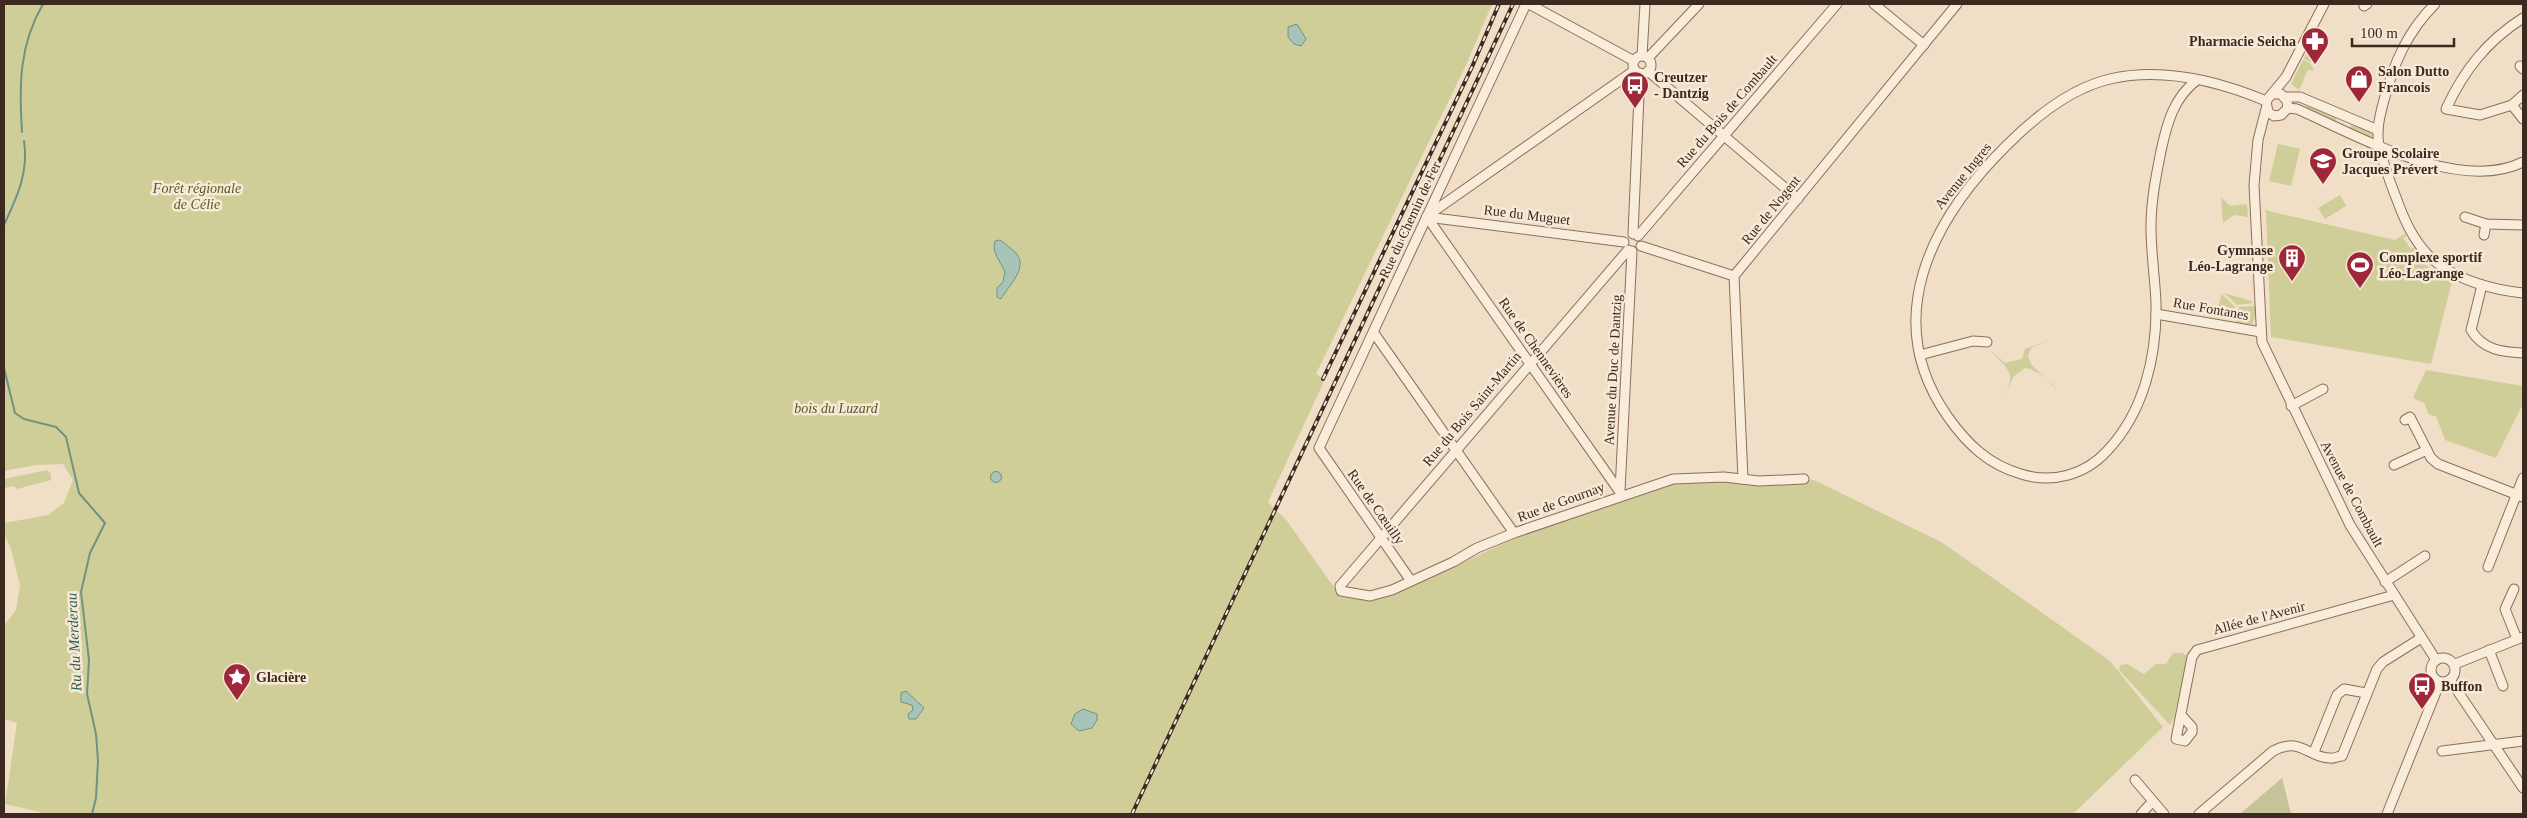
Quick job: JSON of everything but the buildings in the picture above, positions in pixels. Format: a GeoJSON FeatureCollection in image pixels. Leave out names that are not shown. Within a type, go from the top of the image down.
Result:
{"type":"FeatureCollection","features":[{"type":"Feature","properties":{"kind":"street"},"geometry":{"type":"LineString","coordinates":[[1527,4],[1641,65],[1798,199]]}},
{"type":"Feature","properties":{"kind":"street","name":"Rue du Chemin de Fer"},"geometry":{"type":"LineString","coordinates":[[1320,448],[1527,4]]}},
{"type":"Feature","properties":{"kind":"street"},"geometry":{"type":"LineString","coordinates":[[1640,246],[1636,235],[1641,65],[1645,4]]}},
{"type":"Feature","properties":{"kind":"street"},"geometry":{"type":"LineString","coordinates":[[1427,217],[1641,65],[1699,4]]}},
{"type":"Feature","properties":{"kind":"street","name":"Rue du Bois de Combault"},"geometry":{"type":"LineString","coordinates":[[1628,248],[1627,236],[1636,235],[1837,4]]}},
{"type":"Feature","properties":{"kind":"street"},"geometry":{"type":"LineString","coordinates":[[1874,4],[1924,44]]}},
{"type":"Feature","properties":{"kind":"street","name":"Rue de Nogent"},"geometry":{"type":"LineString","coordinates":[[1734,276],[1957,4]]}},
{"type":"Feature","properties":{"kind":"street","name":"Avenue de Combault"},"geometry":{"type":"LineString","coordinates":[[2324,4],[2274,99],[2263,123],[2257,146],[2254,185],[2261,332],[2266,352],[2350,525],[2436,660]]}},
{"type":"Feature","properties":{"kind":"street"},"geometry":{"type":"LineString","coordinates":[[2435,4],[2414,27],[2398,55],[2390,78],[2378,130],[2379,145],[2399,207],[2419,244],[2441,266],[2482,285],[2523,293]]}},
{"type":"Feature","properties":{"kind":"street"},"geometry":{"type":"LineString","coordinates":[[2523,18],[2479,54],[2461,78],[2446,109],[2480,115],[2512,105],[2523,95]]}},
{"type":"Feature","properties":{"kind":"street","name":"Avenue Ingres"},"geometry":{"type":"LineString","coordinates":[[2183,77],[2182,92],[2166,130],[2153,195],[2151,241],[2156,314],[2150,367],[2130,422],[2103,456],[2084,469],[2060,478],[2026,476],[2004,468],[1984,456],[1965,439],[1940,406],[1928,383],[1920,355],[1918,298],[1920,280],[1931,246],[1956,203],[1993,158],[2036,118],[2075,93],[2098,83],[2133,75],[2183,77],[2274,99]]}},
{"type":"Feature","properties":{"kind":"street"},"geometry":{"type":"LineString","coordinates":[[2182,92],[2198,80]]}},
{"type":"Feature","properties":{"kind":"street"},"geometry":{"type":"LineString","coordinates":[[2274,99],[2296,96],[2378,130]]}},
{"type":"Feature","properties":{"kind":"street"},"geometry":{"type":"LineString","coordinates":[[2274,99],[2288,108],[2304,112],[2379,145],[2424,162],[2472,171],[2496,171],[2523,162]]}},
{"type":"Feature","properties":{"kind":"street"},"geometry":{"type":"LineString","coordinates":[[2274,99],[2274,116]]}},
{"type":"Feature","properties":{"kind":"street"},"geometry":{"type":"LineString","coordinates":[[2304,99],[2304,112]]}},
{"type":"Feature","properties":{"kind":"street"},"geometry":{"type":"LineString","coordinates":[[2512,105],[2523,119]]}},
{"type":"Feature","properties":{"kind":"street"},"geometry":{"type":"LineString","coordinates":[[2263,123],[2274,116],[2284,114],[2288,108]]}},
{"type":"Feature","properties":{"kind":"street"},"geometry":{"type":"LineString","coordinates":[[2332,125],[2338,122],[2337,113]]}},
{"type":"Feature","properties":{"kind":"street"},"geometry":{"type":"LineString","coordinates":[[2465,216],[2486,224],[2523,225]]}},
{"type":"Feature","properties":{"kind":"street","name":"Rue du Muguet"},"geometry":{"type":"LineString","coordinates":[[1427,217],[1628,248]]}},
{"type":"Feature","properties":{"kind":"street","name":"Rue de Chennevières"},"geometry":{"type":"LineString","coordinates":[[1427,217],[1621,493]]}},
{"type":"Feature","properties":{"kind":"street"},"geometry":{"type":"LineString","coordinates":[[2484,235],[2486,224]]}},
{"type":"Feature","properties":{"kind":"street"},"geometry":{"type":"LineString","coordinates":[[1628,248],[1640,246],[1734,276],[1743,479]]}},
{"type":"Feature","properties":{"kind":"street","name":"Rue du Bois Saint-Martin"},"geometry":{"type":"LineString","coordinates":[[1340,588],[1628,248]]}},
{"type":"Feature","properties":{"kind":"street","name":"Avenue du Duc de Dantzig"},"geometry":{"type":"LineString","coordinates":[[1621,493],[1628,248]]}},
{"type":"Feature","properties":{"kind":"street"},"geometry":{"type":"LineString","coordinates":[[2482,285],[2471,330],[2477,340],[2502,352],[2523,353]]}},
{"type":"Feature","properties":{"kind":"street","name":"Rue Fontanes"},"geometry":{"type":"LineString","coordinates":[[2156,314],[2261,332]]}},
{"type":"Feature","properties":{"kind":"street"},"geometry":{"type":"LineString","coordinates":[[1374,334],[1514,533]]}},
{"type":"Feature","properties":{"kind":"street"},"geometry":{"type":"LineString","coordinates":[[1920,355],[1973,341],[1987,342]]}},
{"type":"Feature","properties":{"kind":"street"},"geometry":{"type":"LineString","coordinates":[[2291,406],[2323,389]]}},
{"type":"Feature","properties":{"kind":"street"},"geometry":{"type":"LineString","coordinates":[[2405,420],[2410,417],[2427,450],[2438,464],[2520,496]]}},
{"type":"Feature","properties":{"kind":"street","name":"Rue de Cœuilly"},"geometry":{"type":"LineString","coordinates":[[1320,448],[1411,581]]}},
{"type":"Feature","properties":{"kind":"street"},"geometry":{"type":"LineString","coordinates":[[2394,465],[2427,450]]}},
{"type":"Feature","properties":{"kind":"street","name":"Rue de Gournay"},"geometry":{"type":"LineString","coordinates":[[1340,588],[1344,592],[1370,596],[1411,581],[1453,562],[1477,548],[1514,533],[1621,493],[1673,478],[1724,477],[1759,481],[1804,479]]}},
{"type":"Feature","properties":{"kind":"street"},"geometry":{"type":"LineString","coordinates":[[2488,567],[2520,496],[2523,478]]}},
{"type":"Feature","properties":{"kind":"street"},"geometry":{"type":"LineString","coordinates":[[2385,582],[2425,556]]}},
{"type":"Feature","properties":{"kind":"street"},"geometry":{"type":"LineString","coordinates":[[2455,664],[2520,638],[2505,608],[2514,589]]}},
{"type":"Feature","properties":{"kind":"street","name":"Allée de l'Avenir"},"geometry":{"type":"LineString","coordinates":[[2181,715],[2192,657],[2197,650],[2394,595]]}},
{"type":"Feature","properties":{"kind":"street"},"geometry":{"type":"LineString","coordinates":[[2199,814],[2273,751],[2283,746],[2295,746],[2329,759],[2342,756],[2377,669],[2383,662],[2421,638]]}},
{"type":"Feature","properties":{"kind":"street"},"geometry":{"type":"LineString","coordinates":[[2489,650],[2503,686]]}},
{"type":"Feature","properties":{"kind":"street"},"geometry":{"type":"LineString","coordinates":[[2445,658],[2455,664],[2455,675],[2450,680],[2440,682],[2435,679],[2431,670],[2436,660],[2445,658]]}},
{"type":"Feature","properties":{"kind":"street"},"geometry":{"type":"LineString","coordinates":[[2450,680],[2523,788]]}},
{"type":"Feature","properties":{"kind":"street"},"geometry":{"type":"LineString","coordinates":[[2387,814],[2440,682]]}},
{"type":"Feature","properties":{"kind":"street"},"geometry":{"type":"LineString","coordinates":[[2314,752],[2337,695],[2344,689],[2366,693]]}},
{"type":"Feature","properties":{"kind":"street"},"geometry":{"type":"LineString","coordinates":[[2442,751],[2523,741]]}},
{"type":"Feature","properties":{"kind":"street"},"geometry":{"type":"LineString","coordinates":[[2136,780],[2152,802],[2164,814]]}},
{"type":"Feature","properties":{"kind":"street"},"geometry":{"type":"LineString","coordinates":[[2140,814],[2152,802]]}},
{"type":"Feature","properties":{"kind":"green space","name":"bois du Luzard"},"geometry":{"type":"Polygon","coordinates":[[[4,4],[1492,4],[1467,63],[1316,374],[1325,379],[1268,502],[1287,521],[1340,596],[1372,598],[1406,589],[1537,528],[1675,481],[1727,479],[1757,485],[1814,480],[1941,542],[2003,585],[2110,661],[2163,727],[2073,814],[40,814],[40,812],[5,804],[17,723],[4,719],[4,626],[16,610],[20,586],[11,549],[4,534],[4,523],[48,515],[64,503],[73,480],[63,464],[36,465],[4,471],[4,4]]]}},
{"type":"Feature","properties":{"kind":"green space"},"geometry":{"type":"Polygon","coordinates":[[[2311,44],[2320,48],[2311,62],[2304,59],[2311,44]]]}},
{"type":"Feature","properties":{"kind":"green space"},"geometry":{"type":"Polygon","coordinates":[[[2303,60],[2310,63],[2314,70],[2308,70],[2299,90],[2291,84],[2303,60]]]}},
{"type":"Feature","properties":{"kind":"green space"},"geometry":{"type":"Polygon","coordinates":[[[2307,104],[2337,117],[2336,121],[2307,110],[2307,104]]]}},
{"type":"Feature","properties":{"kind":"green space"},"geometry":{"type":"Polygon","coordinates":[[[2352,123],[2372,132],[2372,138],[2349,129],[2352,123]]]}},
{"type":"Feature","properties":{"kind":"green space"},"geometry":{"type":"Polygon","coordinates":[[[2278,144],[2300,149],[2291,186],[2269,181],[2278,144]]]}},
{"type":"Feature","properties":{"kind":"green space"},"geometry":{"type":"Polygon","coordinates":[[[2367,144],[2378,161],[2376,162],[2365,155],[2367,144]]]}},
{"type":"Feature","properties":{"kind":"green space"},"geometry":{"type":"Polygon","coordinates":[[[2340,195],[2346,206],[2325,219],[2318,208],[2340,195]]]}},
{"type":"Feature","properties":{"kind":"green space"},"geometry":{"type":"Polygon","coordinates":[[[2221,197],[2230,206],[2247,204],[2248,217],[2234,215],[2223,223],[2221,197]]]}},
{"type":"Feature","properties":{"kind":"green space","name":"Complexe sportif Léo-Lagrange"},"geometry":{"type":"Polygon","coordinates":[[[2264,210],[2395,240],[2406,233],[2407,235],[2403,238],[2411,249],[2415,247],[2417,250],[2404,256],[2403,259],[2419,252],[2423,256],[2419,260],[2448,281],[2450,277],[2453,278],[2431,364],[2271,337],[2266,212],[2264,210]]]}},
{"type":"Feature","properties":{"kind":"green space"},"geometry":{"type":"Polygon","coordinates":[[[2224,293],[2252,301],[2252,303],[2237,305],[2224,293]]]}},
{"type":"Feature","properties":{"kind":"green space"},"geometry":{"type":"Polygon","coordinates":[[[2222,294],[2235,307],[2233,320],[2215,317],[2222,294]]]}},
{"type":"Feature","properties":{"kind":"green space"},"geometry":{"type":"Polygon","coordinates":[[[2255,306],[2255,318],[2252,324],[2236,324],[2239,307],[2255,306]]]}},
{"type":"Feature","properties":{"kind":"green space"},"geometry":{"type":"Polygon","coordinates":[[[2050,340],[2031,348],[2028,356],[2033,367],[2043,376],[2025,368],[2014,376],[2000,403],[2009,384],[2010,374],[1990,350],[2005,363],[2022,359],[2025,349],[2050,340]]]}},
{"type":"Feature","properties":{"kind":"green space"},"geometry":{"type":"Polygon","coordinates":[[[2426,370],[2523,386],[2523,404],[2496,458],[2445,440],[2436,416],[2429,415],[2424,403],[2413,398],[2426,370]]]}},
{"type":"Feature","properties":{"kind":"green space"},"geometry":{"type":"Polygon","coordinates":[[[47,470],[51,474],[51,480],[17,489],[14,486],[4,488],[4,479],[47,470]]]}},
{"type":"Feature","properties":{"kind":"green space"},"geometry":{"type":"Polygon","coordinates":[[[2173,653],[2183,653],[2187,656],[2174,718],[2170,725],[2119,670],[2120,665],[2127,664],[2144,674],[2156,664],[2166,664],[2173,653]]]}},
{"type":"Feature","properties":{"kind":"green space"},"geometry":{"type":"Polygon","coordinates":[[[2282,778],[2291,814],[2240,814],[2282,778]]]}},
{"type":"Feature","properties":{"kind":"shaded area"},"geometry":{"type":"Polygon","coordinates":[[[1297,24],[1306,39],[1301,46],[1294,44],[1288,37],[1288,27],[1297,24]]]}},
{"type":"Feature","properties":{"kind":"shaded area"},"geometry":{"type":"Polygon","coordinates":[[[1000,240],[1016,253],[1020,265],[1016,277],[1001,299],[997,297],[997,288],[1003,282],[1005,272],[994,249],[995,241],[1000,240]]]}},
{"type":"Feature","properties":{"kind":"shaded area"},"geometry":{"type":"Polygon","coordinates":[[[996,471],[1002,477],[996,483],[990,477],[996,471]]]}},
{"type":"Feature","properties":{"kind":"shaded area"},"geometry":{"type":"Polygon","coordinates":[[[906,691],[924,708],[916,719],[909,719],[908,714],[913,710],[912,705],[901,702],[901,693],[906,691]]]}},
{"type":"Feature","properties":{"kind":"shaded area"},"geometry":{"type":"Polygon","coordinates":[[[1083,709],[1097,714],[1097,720],[1092,728],[1079,731],[1071,724],[1075,714],[1083,709]]]}},
{"type":"Feature","properties":{"kind":"waterway","name":"Ru du Merderau"},"geometry":{"type":"LineString","coordinates":[[22,132],[22,66],[29,35],[43,4]]}},
{"type":"Feature","properties":{"kind":"waterway","name":"Ru du Merderau"},"geometry":{"type":"LineString","coordinates":[[4,225],[21,184],[25,163],[24,141]]}},
{"type":"Feature","properties":{"kind":"waterway","name":"Ru du Merderau"},"geometry":{"type":"LineString","coordinates":[[4,368],[15,413],[24,419],[56,427],[66,437],[79,493],[105,523],[90,553],[81,592],[89,660],[87,694],[96,734],[98,761],[96,798],[92,814]]}},
{"type":"Feature","properties":{"kind":"railway"},"geometry":{"type":"LineString","coordinates":[[1323,379],[1472,67],[1499,4]]}},
{"type":"Feature","properties":{"kind":"railway"},"geometry":{"type":"LineString","coordinates":[[1132,814],[1513,4]]}},
{"type":"Feature","properties":{"kind":"place","name":"Pharmacie Seicha"},"geometry":{"type":"Point","coordinates":[2315,65]}},
{"type":"Feature","properties":{"kind":"place","name":"Salon Dutto Francois"},"geometry":{"type":"Point","coordinates":[2359,103]}},
{"type":"Feature","properties":{"kind":"place","name":"Creutzer - Dantzig"},"geometry":{"type":"Point","coordinates":[1635,109]}},
{"type":"Feature","properties":{"kind":"place","name":"Groupe Scolaire Jacques Prévert"},"geometry":{"type":"Point","coordinates":[2323,185]}},
{"type":"Feature","properties":{"kind":"place","name":"Gymnase Léo-Lagrange"},"geometry":{"type":"Point","coordinates":[2292,282]}},
{"type":"Feature","properties":{"kind":"place","name":"Complexe sportif Léo-Lagrange"},"geometry":{"type":"Point","coordinates":[2360,289]}},
{"type":"Feature","properties":{"kind":"place","name":"Glacière"},"geometry":{"type":"Point","coordinates":[237,701]}},
{"type":"Feature","properties":{"kind":"place","name":"Buffon"},"geometry":{"type":"Point","coordinates":[2422,710]}},
{"type":"Feature","properties":{"kind":"park label","name":"Forêt régionale de Célie"},"geometry":{"type":"Point","coordinates":[197,196]}}]}
